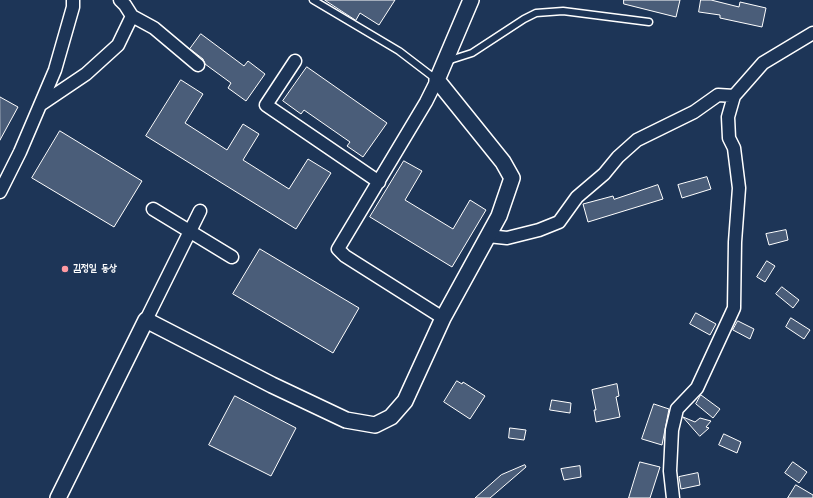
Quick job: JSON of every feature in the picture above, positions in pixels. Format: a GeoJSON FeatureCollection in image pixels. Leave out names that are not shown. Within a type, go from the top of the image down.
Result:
{"type":"FeatureCollection","features":[{"type":"Feature","properties":{"kind":"street"},"geometry":{"type":"LineString","coordinates":[[0,192],[3,178],[40,105],[55,70],[73,7],[73,0]]}},
{"type":"Feature","properties":{"kind":"street"},"geometry":{"type":"LineString","coordinates":[[120,0],[132,16],[154,28],[198,65]]}},
{"type":"Feature","properties":{"kind":"street"},"geometry":{"type":"LineString","coordinates":[[443,318],[345,256],[338,249],[426,102],[446,62],[471,0]]}},
{"type":"Feature","properties":{"kind":"street"},"geometry":{"type":"LineString","coordinates":[[40,105],[86,74],[118,45],[132,16]]}},
{"type":"Feature","properties":{"kind":"street"},"geometry":{"type":"LineString","coordinates":[[673,498],[670,471],[671,437],[676,409],[697,388],[734,308],[735,242],[739,188],[734,148],[729,138],[728,118],[734,96],[763,63],[813,33]]}},
{"type":"Feature","properties":{"kind":"street"},"geometry":{"type":"LineString","coordinates":[[295,61],[266,105],[379,182]]}},
{"type":"Feature","properties":{"kind":"street"},"geometry":{"type":"LineString","coordinates":[[146,320],[272,385],[346,420],[375,424],[391,417],[405,401],[443,318],[500,216],[512,178],[503,162],[437,80]]}},
{"type":"Feature","properties":{"kind":"street"},"geometry":{"type":"LineString","coordinates":[[488,236],[508,238],[539,230],[559,222],[577,197],[604,174],[618,157],[637,140],[694,112],[718,95],[734,96]]}},
{"type":"Feature","properties":{"kind":"street"},"geometry":{"type":"LineString","coordinates":[[153,209],[232,257]]}},
{"type":"Feature","properties":{"kind":"street"},"geometry":{"type":"LineString","coordinates":[[58,498],[200,211]]}},
{"type":"Feature","properties":{"kind":"lane"},"geometry":{"type":"LineString","coordinates":[[313,0],[399,51],[437,80]]}},
{"type":"Feature","properties":{"kind":"lane"},"geometry":{"type":"LineString","coordinates":[[446,62],[472,53],[524,19],[536,13],[563,11],[648,22]]}},
{"type":"Feature","properties":{"kind":"building"},"geometry":{"type":"Polygon","coordinates":[[[325,0],[395,0],[379,25],[360,13],[356,20],[325,0]]]}},
{"type":"Feature","properties":{"kind":"building"},"geometry":{"type":"Polygon","coordinates":[[[624,0],[680,0],[676,17],[624,4],[624,0]]]}},
{"type":"Feature","properties":{"kind":"building"},"geometry":{"type":"Polygon","coordinates":[[[701,0],[711,0],[739,7],[740,2],[766,8],[762,27],[720,18],[720,15],[699,12],[701,0]]]}},
{"type":"Feature","properties":{"kind":"building"},"geometry":{"type":"Polygon","coordinates":[[[201,34],[244,66],[248,61],[265,74],[246,101],[228,88],[231,83],[205,64],[203,59],[190,49],[201,34]]]}},
{"type":"Feature","properties":{"kind":"building"},"geometry":{"type":"Polygon","coordinates":[[[307,67],[387,123],[363,157],[347,146],[350,142],[304,110],[301,114],[283,101],[307,67]]]}},
{"type":"Feature","properties":{"kind":"building"},"geometry":{"type":"Polygon","coordinates":[[[181,80],[203,94],[185,123],[227,150],[243,124],[259,134],[243,160],[289,189],[308,159],[331,173],[296,229],[146,136],[181,80]]]}},
{"type":"Feature","properties":{"kind":"building"},"geometry":{"type":"Polygon","coordinates":[[[0,97],[18,107],[0,140],[0,97]]]}},
{"type":"Feature","properties":{"kind":"building"},"geometry":{"type":"Polygon","coordinates":[[[60,131],[142,181],[114,227],[32,178],[60,131]]]}},
{"type":"Feature","properties":{"kind":"building"},"geometry":{"type":"Polygon","coordinates":[[[404,161],[422,171],[405,200],[453,229],[470,200],[486,210],[452,267],[370,217],[404,161]]]}},
{"type":"Feature","properties":{"kind":"building"},"geometry":{"type":"Polygon","coordinates":[[[707,177],[711,189],[682,198],[678,185],[707,177]]]}},
{"type":"Feature","properties":{"kind":"building"},"geometry":{"type":"Polygon","coordinates":[[[658,185],[663,199],[588,222],[583,204],[613,196],[614,199],[658,185]]]}},
{"type":"Feature","properties":{"kind":"building"},"geometry":{"type":"Polygon","coordinates":[[[786,230],[788,240],[769,245],[766,234],[786,230]]]}},
{"type":"Feature","properties":{"kind":"building"},"geometry":{"type":"Polygon","coordinates":[[[260,249],[359,308],[333,353],[233,294],[260,249]]]}},
{"type":"Feature","properties":{"kind":"building"},"geometry":{"type":"Polygon","coordinates":[[[767,261],[775,266],[765,282],[757,277],[767,261]]]}},
{"type":"Feature","properties":{"kind":"building"},"geometry":{"type":"Polygon","coordinates":[[[782,287],[799,300],[793,308],[776,294],[782,287]]]}},
{"type":"Feature","properties":{"kind":"building"},"geometry":{"type":"Polygon","coordinates":[[[696,313],[716,324],[710,335],[690,324],[696,313]]]}},
{"type":"Feature","properties":{"kind":"building"},"geometry":{"type":"Polygon","coordinates":[[[791,318],[810,330],[804,339],[786,327],[791,318]]]}},
{"type":"Feature","properties":{"kind":"building"},"geometry":{"type":"Polygon","coordinates":[[[738,321],[754,329],[750,339],[733,330],[738,321]]]}},
{"type":"Feature","properties":{"kind":"building"},"geometry":{"type":"Polygon","coordinates":[[[457,381],[462,384],[463,382],[485,396],[470,419],[444,402],[457,381]]]}},
{"type":"Feature","properties":{"kind":"building"},"geometry":{"type":"Polygon","coordinates":[[[617,384],[619,396],[616,397],[620,417],[596,422],[594,410],[596,410],[592,390],[617,384]]]}},
{"type":"Feature","properties":{"kind":"building"},"geometry":{"type":"Polygon","coordinates":[[[701,395],[720,409],[713,418],[696,404],[701,395]]]}},
{"type":"Feature","properties":{"kind":"building"},"geometry":{"type":"Polygon","coordinates":[[[235,396],[296,428],[271,476],[209,445],[235,396]]]}},
{"type":"Feature","properties":{"kind":"building"},"geometry":{"type":"Polygon","coordinates":[[[552,400],[571,403],[570,413],[550,410],[552,400]]]}},
{"type":"Feature","properties":{"kind":"building"},"geometry":{"type":"Polygon","coordinates":[[[654,404],[669,409],[662,445],[642,439],[654,404]]]}},
{"type":"Feature","properties":{"kind":"building"},"geometry":{"type":"Polygon","coordinates":[[[683,417],[695,422],[700,418],[711,421],[706,427],[709,428],[700,436],[683,417]]]}},
{"type":"Feature","properties":{"kind":"building"},"geometry":{"type":"Polygon","coordinates":[[[510,428],[526,430],[524,440],[509,438],[510,428]]]}},
{"type":"Feature","properties":{"kind":"building"},"geometry":{"type":"Polygon","coordinates":[[[724,434],[741,442],[737,453],[719,445],[724,434]]]}},
{"type":"Feature","properties":{"kind":"building"},"geometry":{"type":"Polygon","coordinates":[[[640,462],[660,467],[650,498],[629,498],[640,462]]]}},
{"type":"Feature","properties":{"kind":"building"},"geometry":{"type":"Polygon","coordinates":[[[793,462],[807,472],[799,483],[785,473],[793,462]]]}},
{"type":"Feature","properties":{"kind":"building"},"geometry":{"type":"Polygon","coordinates":[[[525,465],[526,467],[490,498],[475,498],[501,475],[525,465]]]}},
{"type":"Feature","properties":{"kind":"building"},"geometry":{"type":"Polygon","coordinates":[[[580,466],[581,477],[564,480],[561,469],[580,466]]]}},
{"type":"Feature","properties":{"kind":"building"},"geometry":{"type":"Polygon","coordinates":[[[698,473],[700,485],[681,489],[679,477],[698,473]]]}},
{"type":"Feature","properties":{"kind":"building"},"geometry":{"type":"Polygon","coordinates":[[[796,485],[813,495],[813,498],[788,498],[796,485]]]}},
{"type":"Feature","properties":{"kind":"place","name":"김정일 동상"},"geometry":{"type":"Point","coordinates":[65,269]}}]}
